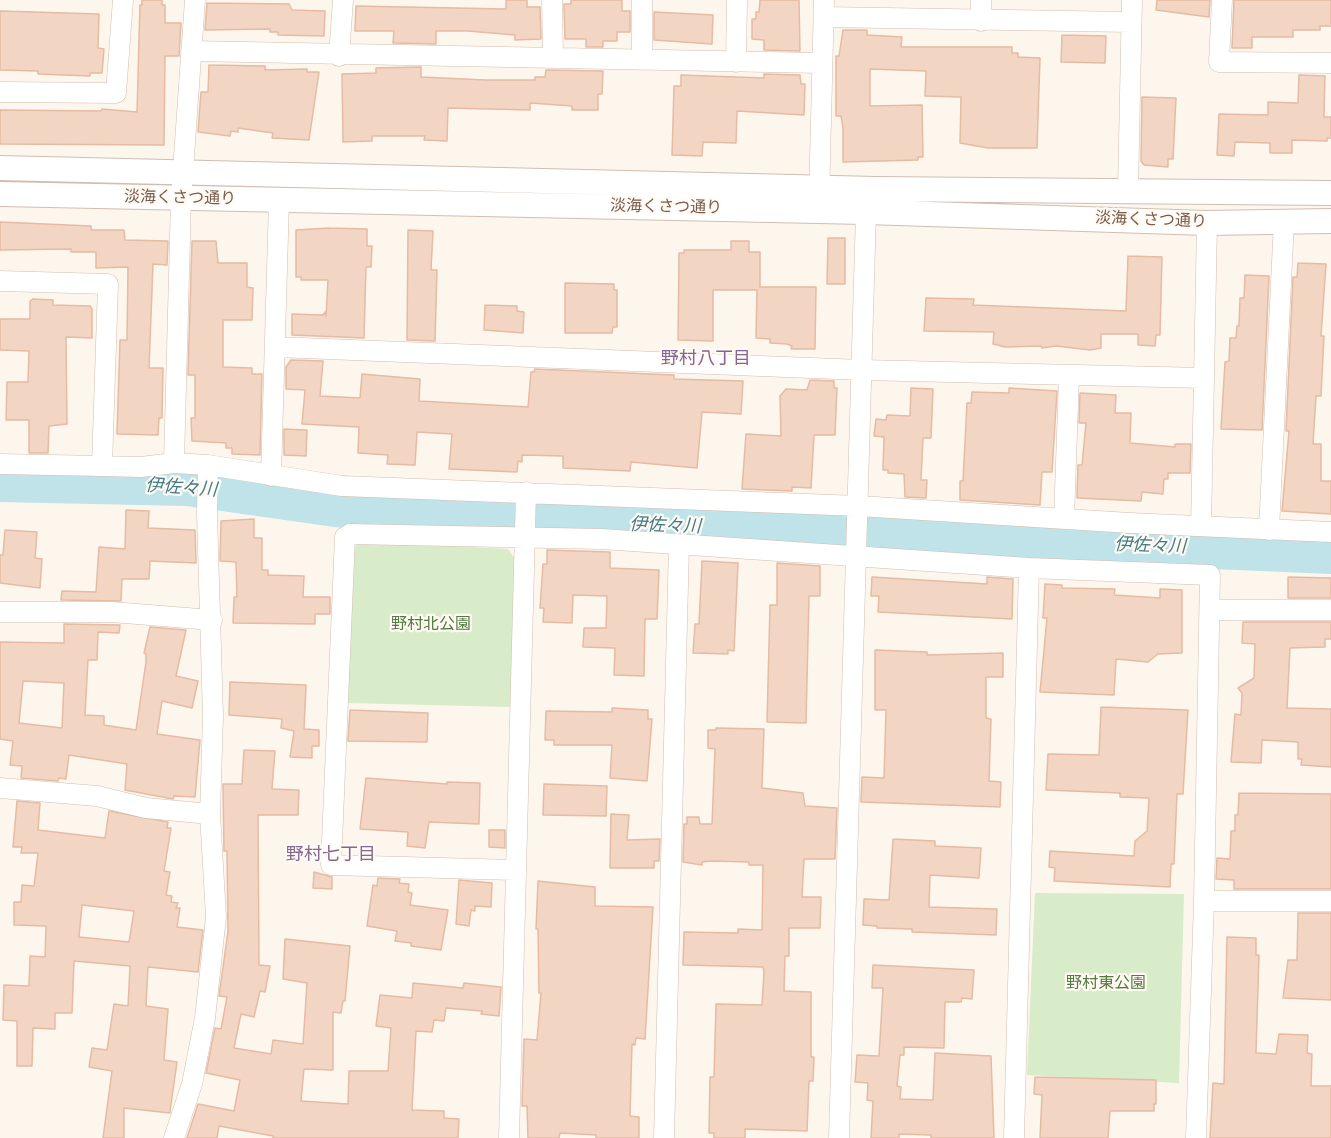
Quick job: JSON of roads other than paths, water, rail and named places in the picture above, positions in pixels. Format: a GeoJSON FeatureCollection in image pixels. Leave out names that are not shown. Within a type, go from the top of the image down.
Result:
{"type":"FeatureCollection","features":[{"type":"Feature","properties":{"kind":"street"},"geometry":{"type":"LineString","coordinates":[[0,92],[116,93],[123,0]]}},
{"type":"Feature","properties":{"kind":"street"},"geometry":{"type":"LineString","coordinates":[[174,463],[181,199],[195,0]]}},
{"type":"Feature","properties":{"kind":"street"},"geometry":{"type":"LineString","coordinates":[[339,56],[343,0]]}},
{"type":"Feature","properties":{"kind":"street"},"geometry":{"type":"LineString","coordinates":[[552,0],[553,57]]}},
{"type":"Feature","properties":{"kind":"street"},"geometry":{"type":"LineString","coordinates":[[642,0],[642,60]]}},
{"type":"Feature","properties":{"kind":"street"},"geometry":{"type":"LineString","coordinates":[[736,62],[737,0]]}},
{"type":"Feature","properties":{"kind":"street"},"geometry":{"type":"LineString","coordinates":[[981,0],[981,21]]}},
{"type":"Feature","properties":{"kind":"street"},"geometry":{"type":"LineString","coordinates":[[1128,189],[1132,0]]}},
{"type":"Feature","properties":{"kind":"street"},"geometry":{"type":"LineString","coordinates":[[1222,0],[1219,62],[1331,63]]}},
{"type":"Feature","properties":{"kind":"street"},"geometry":{"type":"LineString","coordinates":[[818,213],[824,9],[981,21],[1131,22]]}},
{"type":"Feature","properties":{"kind":"street"},"geometry":{"type":"LineString","coordinates":[[191,51],[339,56],[553,57],[821,63]]}},
{"type":"Feature","properties":{"kind":"street","name":"淡海くさつ通り"},"geometry":{"type":"LineString","coordinates":[[0,168],[184,170],[819,187],[1331,193]]}},
{"type":"Feature","properties":{"kind":"street","name":"淡海くさつ通り"},"geometry":{"type":"LineString","coordinates":[[0,194],[818,213],[866,212],[1208,223],[1331,220]]}},
{"type":"Feature","properties":{"kind":"street"},"geometry":{"type":"LineString","coordinates":[[272,476],[279,201]]}},
{"type":"Feature","properties":{"kind":"street"},"geometry":{"type":"LineString","coordinates":[[839,1138],[858,556],[866,212]]}},
{"type":"Feature","properties":{"kind":"street"},"geometry":{"type":"LineString","coordinates":[[1269,530],[1284,221]]}},
{"type":"Feature","properties":{"kind":"street"},"geometry":{"type":"LineString","coordinates":[[1201,526],[1208,223]]}},
{"type":"Feature","properties":{"kind":"street"},"geometry":{"type":"LineString","coordinates":[[0,281],[108,284],[102,466]]}},
{"type":"Feature","properties":{"kind":"street"},"geometry":{"type":"LineString","coordinates":[[276,347],[862,370],[1204,378]]}},
{"type":"Feature","properties":{"kind":"street"},"geometry":{"type":"LineString","coordinates":[[1064,519],[1069,376]]}},
{"type":"Feature","properties":{"kind":"street"},"geometry":{"type":"LineString","coordinates":[[0,464],[141,467],[174,463],[208,465],[342,486],[859,506],[1331,532]]}},
{"type":"Feature","properties":{"kind":"street"},"geometry":{"type":"LineString","coordinates":[[174,1138],[192,1084],[206,1010],[216,917],[210,814],[212,620],[207,514],[208,465]]}},
{"type":"Feature","properties":{"kind":"street"},"geometry":{"type":"LineString","coordinates":[[509,1138],[526,492]]}},
{"type":"Feature","properties":{"kind":"street"},"geometry":{"type":"LineString","coordinates":[[515,870],[331,866],[345,537],[350,534],[602,539],[1029,568],[1210,575],[1204,901],[1196,1138]]}},
{"type":"Feature","properties":{"kind":"street"},"geometry":{"type":"LineString","coordinates":[[664,1138],[680,545]]}},
{"type":"Feature","properties":{"kind":"street"},"geometry":{"type":"LineString","coordinates":[[1014,1138],[1029,568]]}},
{"type":"Feature","properties":{"kind":"street"},"geometry":{"type":"LineString","coordinates":[[1211,610],[1331,610]]}},
{"type":"Feature","properties":{"kind":"street"},"geometry":{"type":"LineString","coordinates":[[0,612],[112,612],[212,620]]}},
{"type":"Feature","properties":{"kind":"street"},"geometry":{"type":"LineString","coordinates":[[0,788],[98,796],[146,808],[210,814]]}},
{"type":"Feature","properties":{"kind":"street"},"geometry":{"type":"LineString","coordinates":[[1204,901],[1331,901]]}},
{"type":"Feature","properties":{"kind":"waterway","name":"伊佐々川"},"geometry":{"type":"LineString","coordinates":[[0,483],[187,487],[335,508],[509,520],[1331,555]]}},
{"type":"Feature","properties":{"kind":"district","name":"野村八丁目"},"geometry":{"type":"Point","coordinates":[706,360]}},
{"type":"Feature","properties":{"kind":"district","name":"野村七丁目"},"geometry":{"type":"Point","coordinates":[331,856]}},
{"type":"Feature","properties":{"kind":"park label","name":"野村北公園"},"geometry":{"type":"Point","coordinates":[431,625]}},
{"type":"Feature","properties":{"kind":"park label","name":"野村東公園"},"geometry":{"type":"Point","coordinates":[1106,984]}}]}
